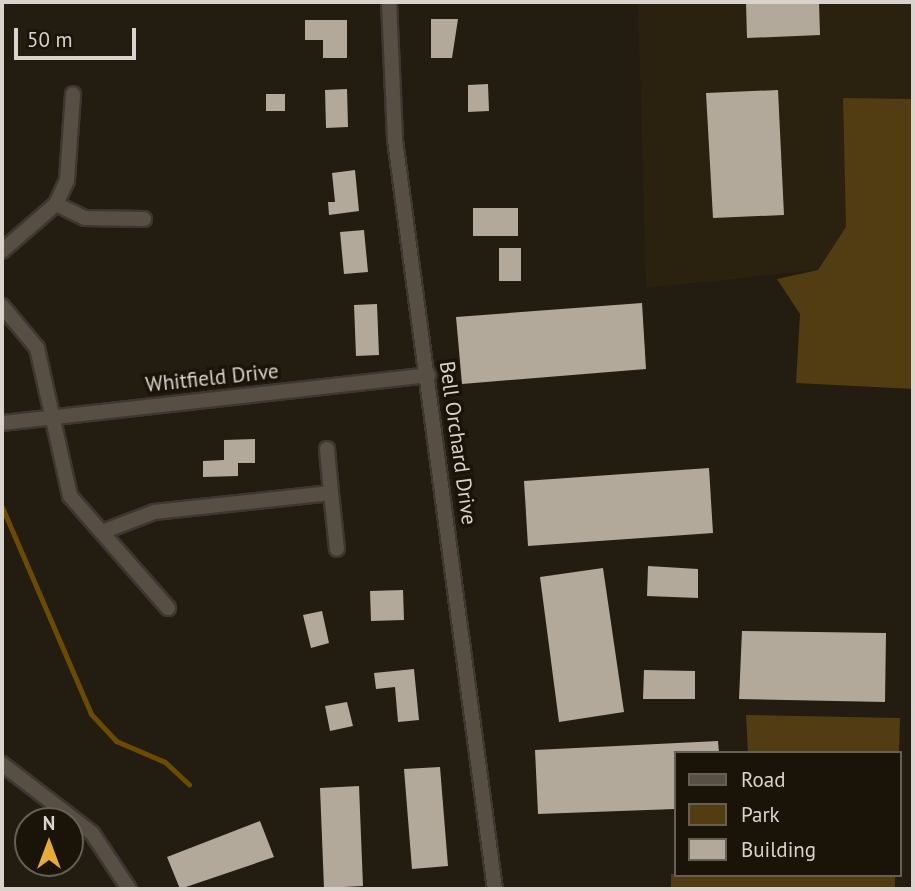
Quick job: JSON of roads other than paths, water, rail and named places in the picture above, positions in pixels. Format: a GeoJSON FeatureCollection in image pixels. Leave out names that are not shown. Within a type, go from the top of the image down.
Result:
{"type":"FeatureCollection","features":[{"type":"Feature","properties":{"kind":"street","name":"Bell Orchard Drive"},"geometry":{"type":"LineString","coordinates":[[389,2],[395,140],[495,889]]}},
{"type":"Feature","properties":{"kind":"street"},"geometry":{"type":"LineString","coordinates":[[2,251],[56,204],[67,180],[73,94]]}},
{"type":"Feature","properties":{"kind":"street"},"geometry":{"type":"LineString","coordinates":[[56,204],[85,218],[144,219]]}},
{"type":"Feature","properties":{"kind":"street"},"geometry":{"type":"LineString","coordinates":[[2,306],[37,348],[70,496],[168,608]]}},
{"type":"Feature","properties":{"kind":"street","name":"Whitfield Drive"},"geometry":{"type":"LineString","coordinates":[[2,423],[428,375]]}},
{"type":"Feature","properties":{"kind":"street"},"geometry":{"type":"LineString","coordinates":[[327,449],[337,549]]}},
{"type":"Feature","properties":{"kind":"street"},"geometry":{"type":"LineString","coordinates":[[102,531],[153,512],[331,493]]}},
{"type":"Feature","properties":{"kind":"street"},"geometry":{"type":"LineString","coordinates":[[2,764],[92,832],[130,889]]}},
{"type":"Feature","properties":{"kind":"waterway"},"geometry":{"type":"LineString","coordinates":[[2,507],[91,714],[116,741],[165,762],[189,784]]}}]}
